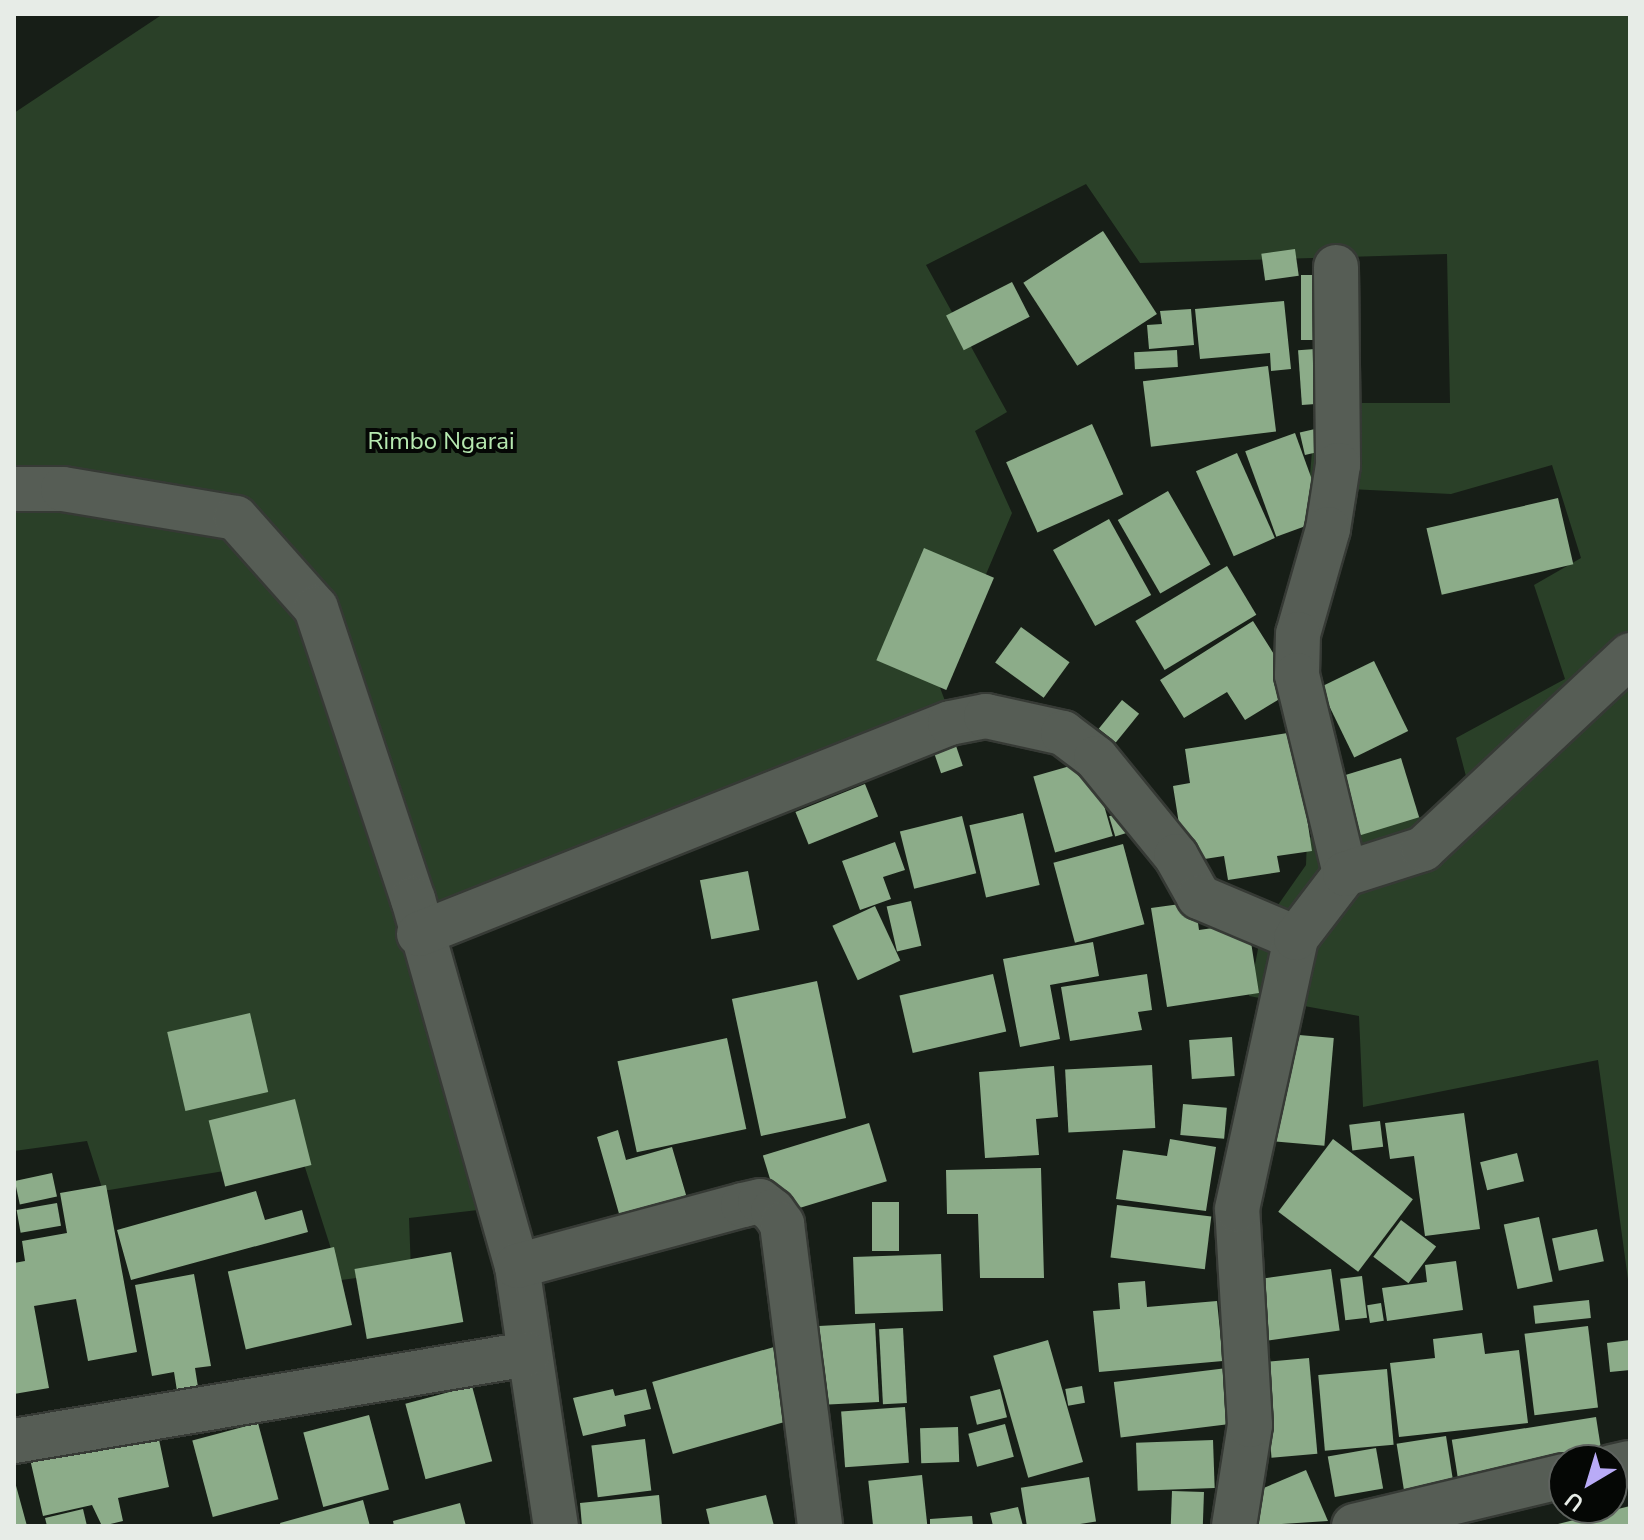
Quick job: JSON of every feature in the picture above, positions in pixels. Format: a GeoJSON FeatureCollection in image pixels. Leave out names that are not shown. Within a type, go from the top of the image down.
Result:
{"type":"FeatureCollection","features":[{"type":"Feature","properties":{"kind":"street"},"geometry":{"type":"LineString","coordinates":[[1336,267],[1338,465],[1297,663],[1345,874]]}},
{"type":"Feature","properties":{"kind":"street"},"geometry":{"type":"LineString","coordinates":[[14,489],[63,489],[236,518],[316,608],[419,934],[517,1266],[556,1526]]}},
{"type":"Feature","properties":{"kind":"street"},"geometry":{"type":"LineString","coordinates":[[1234,1526],[1250,1425],[1237,1209],[1296,938],[1345,874],[1423,849],[1630,655]]}},
{"type":"Feature","properties":{"kind":"street"},"geometry":{"type":"LineString","coordinates":[[419,934],[950,723],[986,716],[1063,733],[1096,758],[1176,856],[1199,897],[1296,938]]}},
{"type":"Feature","properties":{"kind":"street"},"geometry":{"type":"LineString","coordinates":[[517,1266],[760,1201],[773,1211],[782,1224],[820,1526]]}},
{"type":"Feature","properties":{"kind":"street"},"geometry":{"type":"LineString","coordinates":[[14,1441],[528,1354]]}},
{"type":"Feature","properties":{"kind":"street"},"geometry":{"type":"LineString","coordinates":[[1354,1526],[1548,1480]]}},
{"type":"Feature","properties":{"kind":"green space","name":"Rimbo Ngarai"},"geometry":{"type":"Polygon","coordinates":[[[163,14],[1630,14],[1630,1294],[1598,1060],[1363,1107],[1359,1016],[1249,996],[1262,928],[1306,865],[1307,838],[1474,807],[1456,738],[1565,679],[1534,585],[1581,558],[1552,465],[1451,494],[1309,487],[1316,403],[1450,403],[1447,254],[1140,263],[1086,184],[926,265],[1007,412],[975,431],[1012,513],[939,685],[945,701],[505,883],[434,902],[423,982],[478,1210],[409,1218],[411,1271],[341,1280],[302,1158],[103,1191],[87,1141],[14,1151],[14,113],[163,14]]]}},
{"type":"Feature","properties":{"kind":"building"},"geometry":{"type":"Polygon","coordinates":[[[1103,231],[1157,314],[1077,366],[1023,283],[1103,231]]]}},
{"type":"Feature","properties":{"kind":"building"},"geometry":{"type":"Polygon","coordinates":[[[1295,249],[1299,276],[1265,280],[1261,254],[1295,249]]]}},
{"type":"Feature","properties":{"kind":"building"},"geometry":{"type":"Polygon","coordinates":[[[1301,275],[1331,275],[1331,340],[1301,340],[1301,275]]]}},
{"type":"Feature","properties":{"kind":"building"},"geometry":{"type":"Polygon","coordinates":[[[1012,282],[1030,317],[964,350],[946,316],[1012,282]]]}},
{"type":"Feature","properties":{"kind":"building"},"geometry":{"type":"Polygon","coordinates":[[[1284,301],[1291,369],[1271,371],[1270,353],[1200,359],[1195,309],[1284,301]]]}},
{"type":"Feature","properties":{"kind":"building"},"geometry":{"type":"Polygon","coordinates":[[[1191,309],[1194,345],[1149,349],[1147,325],[1162,324],[1160,311],[1191,309]]]}},
{"type":"Feature","properties":{"kind":"building"},"geometry":{"type":"Polygon","coordinates":[[[1329,348],[1333,403],[1302,405],[1298,350],[1329,348]]]}},
{"type":"Feature","properties":{"kind":"building"},"geometry":{"type":"Polygon","coordinates":[[[1177,350],[1178,367],[1135,369],[1134,352],[1177,350]]]}},
{"type":"Feature","properties":{"kind":"building"},"geometry":{"type":"Polygon","coordinates":[[[1268,366],[1276,432],[1151,447],[1143,381],[1268,366]]]}},
{"type":"Feature","properties":{"kind":"building"},"geometry":{"type":"Polygon","coordinates":[[[1092,424],[1123,494],[1037,533],[1006,462],[1092,424]]]}},
{"type":"Feature","properties":{"kind":"building"},"geometry":{"type":"Polygon","coordinates":[[[1328,426],[1333,448],[1305,455],[1300,433],[1328,426]]]}},
{"type":"Feature","properties":{"kind":"building"},"geometry":{"type":"Polygon","coordinates":[[[1295,433],[1326,519],[1276,537],[1245,451],[1295,433]]]}},
{"type":"Feature","properties":{"kind":"building"},"geometry":{"type":"Polygon","coordinates":[[[1237,453],[1275,538],[1234,556],[1196,471],[1237,453]]]}},
{"type":"Feature","properties":{"kind":"building"},"geometry":{"type":"Polygon","coordinates":[[[1168,491],[1210,565],[1160,594],[1118,520],[1168,491]]]}},
{"type":"Feature","properties":{"kind":"building"},"geometry":{"type":"Polygon","coordinates":[[[1558,498],[1573,564],[1442,595],[1426,528],[1558,498]]]}},
{"type":"Feature","properties":{"kind":"building"},"geometry":{"type":"Polygon","coordinates":[[[1109,519],[1151,595],[1095,626],[1053,550],[1109,519]]]}},
{"type":"Feature","properties":{"kind":"building"},"geometry":{"type":"Polygon","coordinates":[[[924,548],[994,578],[946,690],[876,660],[924,548]]]}},
{"type":"Feature","properties":{"kind":"building"},"geometry":{"type":"Polygon","coordinates":[[[1227,566],[1256,615],[1165,670],[1135,621],[1227,566]]]}},
{"type":"Feature","properties":{"kind":"building"},"geometry":{"type":"Polygon","coordinates":[[[1253,621],[1296,689],[1245,720],[1227,692],[1184,718],[1160,680],[1253,621]]]}},
{"type":"Feature","properties":{"kind":"building"},"geometry":{"type":"Polygon","coordinates":[[[1021,627],[1070,662],[1044,698],[995,663],[1021,627]]]}},
{"type":"Feature","properties":{"kind":"building"},"geometry":{"type":"Polygon","coordinates":[[[1374,661],[1408,731],[1354,757],[1320,687],[1374,661]]]}},
{"type":"Feature","properties":{"kind":"building"},"geometry":{"type":"Polygon","coordinates":[[[1122,700],[1139,714],[1116,743],[1099,729],[1122,700]]]}},
{"type":"Feature","properties":{"kind":"building"},"geometry":{"type":"Polygon","coordinates":[[[1294,732],[1312,851],[1277,856],[1280,872],[1228,880],[1224,856],[1185,862],[1173,786],[1190,783],[1185,749],[1294,732]]]}},
{"type":"Feature","properties":{"kind":"building"},"geometry":{"type":"Polygon","coordinates":[[[955,743],[963,766],[941,773],[933,750],[955,743]]]}},
{"type":"Feature","properties":{"kind":"building"},"geometry":{"type":"Polygon","coordinates":[[[1401,758],[1419,817],[1346,840],[1328,780],[1401,758]]]}},
{"type":"Feature","properties":{"kind":"building"},"geometry":{"type":"Polygon","coordinates":[[[1091,760],[1113,836],[1055,852],[1033,777],[1091,760]]]}},
{"type":"Feature","properties":{"kind":"building"},"geometry":{"type":"Polygon","coordinates":[[[865,784],[878,816],[809,845],[795,812],[865,784]]]}},
{"type":"Feature","properties":{"kind":"building"},"geometry":{"type":"Polygon","coordinates":[[[1133,809],[1139,829],[1115,836],[1109,816],[1133,809]]]}},
{"type":"Feature","properties":{"kind":"building"},"geometry":{"type":"Polygon","coordinates":[[[1023,813],[1040,885],[986,897],[969,825],[1023,813]]]}},
{"type":"Feature","properties":{"kind":"building"},"geometry":{"type":"Polygon","coordinates":[[[962,816],[976,873],[914,889],[900,831],[962,816]]]}},
{"type":"Feature","properties":{"kind":"building"},"geometry":{"type":"Polygon","coordinates":[[[895,842],[905,870],[883,877],[891,899],[860,910],[842,861],[895,842]]]}},
{"type":"Feature","properties":{"kind":"building"},"geometry":{"type":"Polygon","coordinates":[[[1123,844],[1144,924],[1075,943],[1053,863],[1123,844]]]}},
{"type":"Feature","properties":{"kind":"building"},"geometry":{"type":"Polygon","coordinates":[[[748,871],[759,930],[711,939],[700,880],[748,871]]]}},
{"type":"Feature","properties":{"kind":"building"},"geometry":{"type":"Polygon","coordinates":[[[911,901],[921,946],[897,951],[887,907],[911,901]]]}},
{"type":"Feature","properties":{"kind":"building"},"geometry":{"type":"Polygon","coordinates":[[[1195,902],[1199,930],[1248,923],[1259,993],[1167,1007],[1151,908],[1195,902]]]}},
{"type":"Feature","properties":{"kind":"building"},"geometry":{"type":"Polygon","coordinates":[[[875,906],[900,960],[858,980],[832,926],[875,906]]]}},
{"type":"Feature","properties":{"kind":"building"},"geometry":{"type":"Polygon","coordinates":[[[1093,942],[1099,976],[1050,985],[1060,1039],[1020,1047],[1003,959],[1093,942]]]}},
{"type":"Feature","properties":{"kind":"building"},"geometry":{"type":"Polygon","coordinates":[[[993,974],[1006,1031],[913,1053],[899,996],[993,974]]]}},
{"type":"Feature","properties":{"kind":"building"},"geometry":{"type":"Polygon","coordinates":[[[1147,974],[1152,1010],[1138,1012],[1142,1030],[1070,1041],[1061,987],[1147,974]]]}},
{"type":"Feature","properties":{"kind":"building"},"geometry":{"type":"Polygon","coordinates":[[[817,981],[846,1118],[761,1136],[732,999],[817,981]]]}},
{"type":"Feature","properties":{"kind":"building"},"geometry":{"type":"Polygon","coordinates":[[[250,1013],[268,1092],[185,1111],[167,1032],[250,1013]]]}},
{"type":"Feature","properties":{"kind":"building"},"geometry":{"type":"Polygon","coordinates":[[[1276,1033],[1334,1038],[1324,1146],[1267,1141],[1276,1033]]]}},
{"type":"Feature","properties":{"kind":"building"},"geometry":{"type":"Polygon","coordinates":[[[1232,1037],[1235,1076],[1192,1079],[1189,1040],[1232,1037]]]}},
{"type":"Feature","properties":{"kind":"building"},"geometry":{"type":"Polygon","coordinates":[[[727,1038],[746,1129],[637,1152],[617,1061],[727,1038]]]}},
{"type":"Feature","properties":{"kind":"building"},"geometry":{"type":"Polygon","coordinates":[[[1152,1065],[1155,1128],[1068,1132],[1065,1070],[1152,1065]]]}},
{"type":"Feature","properties":{"kind":"building"},"geometry":{"type":"Polygon","coordinates":[[[1054,1066],[1058,1117],[1036,1119],[1039,1155],[985,1158],[979,1072],[1054,1066]]]}},
{"type":"Feature","properties":{"kind":"building"},"geometry":{"type":"Polygon","coordinates":[[[295,1099],[311,1165],[225,1187],[209,1121],[295,1099]]]}},
{"type":"Feature","properties":{"kind":"building"},"geometry":{"type":"Polygon","coordinates":[[[1183,1104],[1227,1108],[1224,1139],[1180,1135],[1183,1104]]]}},
{"type":"Feature","properties":{"kind":"building"},"geometry":{"type":"Polygon","coordinates":[[[1464,1113],[1480,1229],[1425,1236],[1414,1156],[1390,1159],[1385,1123],[1464,1113]]]}},
{"type":"Feature","properties":{"kind":"building"},"geometry":{"type":"Polygon","coordinates":[[[1380,1121],[1383,1147],[1352,1151],[1349,1125],[1380,1121]]]}},
{"type":"Feature","properties":{"kind":"building"},"geometry":{"type":"Polygon","coordinates":[[[869,1123],[887,1181],[781,1214],[763,1155],[869,1123]]]}},
{"type":"Feature","properties":{"kind":"building"},"geometry":{"type":"Polygon","coordinates":[[[618,1130],[626,1160],[672,1147],[689,1205],[622,1224],[597,1137],[618,1130]]]}},
{"type":"Feature","properties":{"kind":"building"},"geometry":{"type":"Polygon","coordinates":[[[1170,1139],[1216,1147],[1206,1211],[1116,1199],[1123,1150],[1167,1156],[1170,1139]]]}},
{"type":"Feature","properties":{"kind":"building"},"geometry":{"type":"Polygon","coordinates":[[[1333,1139],[1413,1199],[1358,1272],[1278,1212],[1333,1139]]]}},
{"type":"Feature","properties":{"kind":"building"},"geometry":{"type":"Polygon","coordinates":[[[1517,1153],[1524,1181],[1487,1190],[1480,1162],[1517,1153]]]}},
{"type":"Feature","properties":{"kind":"building"},"geometry":{"type":"Polygon","coordinates":[[[1041,1168],[1044,1278],[980,1278],[978,1214],[947,1214],[946,1170],[1041,1168]]]}},
{"type":"Feature","properties":{"kind":"building"},"geometry":{"type":"Polygon","coordinates":[[[52,1173],[57,1196],[20,1204],[15,1181],[52,1173]]]}},
{"type":"Feature","properties":{"kind":"building"},"geometry":{"type":"Polygon","coordinates":[[[106,1185],[137,1352],[88,1361],[76,1299],[34,1306],[49,1388],[14,1394],[14,1263],[25,1261],[22,1241],[67,1233],[60,1193],[106,1185]]]}},
{"type":"Feature","properties":{"kind":"building"},"geometry":{"type":"Polygon","coordinates":[[[256,1191],[265,1220],[302,1210],[308,1232],[131,1280],[117,1230],[256,1191]]]}},
{"type":"Feature","properties":{"kind":"building"},"geometry":{"type":"Polygon","coordinates":[[[872,1202],[899,1202],[899,1251],[872,1251],[872,1202]]]}},
{"type":"Feature","properties":{"kind":"building"},"geometry":{"type":"Polygon","coordinates":[[[57,1203],[61,1226],[21,1233],[17,1210],[57,1203]]]}},
{"type":"Feature","properties":{"kind":"building"},"geometry":{"type":"Polygon","coordinates":[[[1117,1205],[1211,1217],[1205,1269],[1111,1258],[1117,1205]]]}},
{"type":"Feature","properties":{"kind":"building"},"geometry":{"type":"Polygon","coordinates":[[[1539,1217],[1553,1282],[1518,1289],[1504,1224],[1539,1217]]]}},
{"type":"Feature","properties":{"kind":"building"},"geometry":{"type":"Polygon","coordinates":[[[1401,1220],[1436,1246],[1408,1283],[1373,1257],[1401,1220]]]}},
{"type":"Feature","properties":{"kind":"building"},"geometry":{"type":"Polygon","coordinates":[[[1597,1229],[1604,1261],[1559,1271],[1552,1239],[1597,1229]]]}},
{"type":"Feature","properties":{"kind":"building"},"geometry":{"type":"Polygon","coordinates":[[[334,1247],[352,1325],[246,1349],[228,1272],[334,1247]]]}},
{"type":"Feature","properties":{"kind":"building"},"geometry":{"type":"Polygon","coordinates":[[[451,1252],[463,1322],[367,1339],[354,1269],[451,1252]]]}},
{"type":"Feature","properties":{"kind":"building"},"geometry":{"type":"Polygon","coordinates":[[[941,1254],[943,1311],[855,1314],[853,1257],[941,1254]]]}},
{"type":"Feature","properties":{"kind":"building"},"geometry":{"type":"Polygon","coordinates":[[[1456,1261],[1463,1310],[1387,1321],[1382,1288],[1427,1282],[1425,1265],[1456,1261]]]}},
{"type":"Feature","properties":{"kind":"building"},"geometry":{"type":"Polygon","coordinates":[[[1331,1269],[1340,1330],[1257,1342],[1249,1281],[1331,1269]]]}},
{"type":"Feature","properties":{"kind":"building"},"geometry":{"type":"Polygon","coordinates":[[[194,1274],[211,1366],[195,1368],[198,1387],[177,1391],[174,1372],[152,1376],[135,1285],[194,1274]]]}},
{"type":"Feature","properties":{"kind":"building"},"geometry":{"type":"Polygon","coordinates":[[[1362,1276],[1367,1318],[1345,1320],[1340,1279],[1362,1276]]]}},
{"type":"Feature","properties":{"kind":"building"},"geometry":{"type":"Polygon","coordinates":[[[1145,1281],[1147,1307],[1217,1301],[1223,1361],[1099,1372],[1093,1311],[1120,1309],[1118,1283],[1145,1281]]]}},
{"type":"Feature","properties":{"kind":"building"},"geometry":{"type":"Polygon","coordinates":[[[1589,1300],[1591,1318],[1535,1324],[1533,1306],[1589,1300]]]}},
{"type":"Feature","properties":{"kind":"building"},"geometry":{"type":"Polygon","coordinates":[[[1381,1303],[1384,1321],[1370,1323],[1367,1305],[1381,1303]]]}},
{"type":"Feature","properties":{"kind":"building"},"geometry":{"type":"Polygon","coordinates":[[[875,1323],[879,1402],[818,1405],[814,1326],[875,1323]]]}},
{"type":"Feature","properties":{"kind":"building"},"geometry":{"type":"Polygon","coordinates":[[[1588,1326],[1598,1407],[1534,1415],[1524,1334],[1588,1326]]]}},
{"type":"Feature","properties":{"kind":"building"},"geometry":{"type":"Polygon","coordinates":[[[903,1328],[907,1403],[883,1404],[879,1329],[903,1328]]]}},
{"type":"Feature","properties":{"kind":"building"},"geometry":{"type":"Polygon","coordinates":[[[1482,1333],[1485,1354],[1519,1350],[1528,1423],[1399,1437],[1390,1363],[1435,1358],[1433,1339],[1482,1333]]]}},
{"type":"Feature","properties":{"kind":"building"},"geometry":{"type":"Polygon","coordinates":[[[1048,1340],[1083,1462],[1028,1478],[993,1356],[1048,1340]]]}},
{"type":"Feature","properties":{"kind":"building"},"geometry":{"type":"Polygon","coordinates":[[[1630,1340],[1630,1370],[1610,1372],[1607,1343],[1630,1340]]]}},
{"type":"Feature","properties":{"kind":"building"},"geometry":{"type":"Polygon","coordinates":[[[781,1345],[802,1417],[673,1454],[652,1382],[781,1345]]]}},
{"type":"Feature","properties":{"kind":"building"},"geometry":{"type":"Polygon","coordinates":[[[1309,1358],[1317,1454],[1272,1458],[1263,1362],[1309,1358]]]}},
{"type":"Feature","properties":{"kind":"building"},"geometry":{"type":"Polygon","coordinates":[[[1227,1368],[1234,1424],[1121,1437],[1114,1382],[1227,1368]]]}},
{"type":"Feature","properties":{"kind":"building"},"geometry":{"type":"Polygon","coordinates":[[[1387,1369],[1394,1445],[1325,1451],[1318,1375],[1387,1369]]]}},
{"type":"Feature","properties":{"kind":"building"},"geometry":{"type":"Polygon","coordinates":[[[472,1386],[492,1461],[426,1479],[405,1404],[472,1386]]]}},
{"type":"Feature","properties":{"kind":"building"},"geometry":{"type":"Polygon","coordinates":[[[1082,1386],[1085,1403],[1068,1406],[1065,1389],[1082,1386]]]}},
{"type":"Feature","properties":{"kind":"building"},"geometry":{"type":"Polygon","coordinates":[[[613,1389],[615,1396],[646,1389],[651,1409],[624,1415],[626,1426],[583,1436],[573,1398],[613,1389]]]}},
{"type":"Feature","properties":{"kind":"building"},"geometry":{"type":"Polygon","coordinates":[[[1000,1389],[1007,1417],[977,1425],[970,1396],[1000,1389]]]}},
{"type":"Feature","properties":{"kind":"building"},"geometry":{"type":"Polygon","coordinates":[[[905,1407],[909,1463],[845,1467],[841,1411],[905,1407]]]}},
{"type":"Feature","properties":{"kind":"building"},"geometry":{"type":"Polygon","coordinates":[[[369,1415],[389,1489],[323,1507],[303,1433],[369,1415]]]}},
{"type":"Feature","properties":{"kind":"building"},"geometry":{"type":"Polygon","coordinates":[[[1596,1417],[1600,1444],[1548,1444],[1548,1468],[1459,1482],[1452,1440],[1596,1417]]]}},
{"type":"Feature","properties":{"kind":"building"},"geometry":{"type":"Polygon","coordinates":[[[258,1423],[278,1499],[213,1517],[192,1441],[258,1423]]]}},
{"type":"Feature","properties":{"kind":"building"},"geometry":{"type":"Polygon","coordinates":[[[1005,1424],[1014,1457],[977,1467],[968,1434],[1005,1424]]]}},
{"type":"Feature","properties":{"kind":"building"},"geometry":{"type":"Polygon","coordinates":[[[958,1427],[959,1462],[921,1463],[920,1428],[958,1427]]]}},
{"type":"Feature","properties":{"kind":"building"},"geometry":{"type":"Polygon","coordinates":[[[157,1430],[169,1487],[118,1498],[123,1521],[102,1526],[92,1505],[43,1516],[30,1459],[157,1430]]]}},
{"type":"Feature","properties":{"kind":"building"},"geometry":{"type":"Polygon","coordinates":[[[1446,1436],[1454,1484],[1404,1492],[1397,1444],[1446,1436]]]}},
{"type":"Feature","properties":{"kind":"building"},"geometry":{"type":"Polygon","coordinates":[[[645,1439],[651,1491],[598,1497],[591,1446],[645,1439]]]}},
{"type":"Feature","properties":{"kind":"building"},"geometry":{"type":"Polygon","coordinates":[[[1213,1440],[1215,1488],[1138,1491],[1136,1443],[1213,1440]]]}},
{"type":"Feature","properties":{"kind":"building"},"geometry":{"type":"Polygon","coordinates":[[[1376,1448],[1383,1488],[1335,1497],[1328,1457],[1376,1448]]]}},
{"type":"Feature","properties":{"kind":"building"},"geometry":{"type":"Polygon","coordinates":[[[1306,1470],[1328,1521],[1252,1526],[1240,1498],[1306,1470]]]}},
{"type":"Feature","properties":{"kind":"building"},"geometry":{"type":"Polygon","coordinates":[[[922,1475],[927,1526],[873,1526],[868,1481],[922,1475]]]}},
{"type":"Feature","properties":{"kind":"building"},"geometry":{"type":"Polygon","coordinates":[[[1089,1477],[1096,1521],[1067,1526],[1027,1526],[1021,1488],[1089,1477]]]}},
{"type":"Feature","properties":{"kind":"building"},"geometry":{"type":"Polygon","coordinates":[[[15,1482],[27,1526],[14,1526],[15,1482]]]}},
{"type":"Feature","properties":{"kind":"building"},"geometry":{"type":"Polygon","coordinates":[[[1172,1491],[1204,1492],[1203,1526],[1171,1526],[1172,1491]]]}},
{"type":"Feature","properties":{"kind":"building"},"geometry":{"type":"Polygon","coordinates":[[[659,1495],[662,1526],[582,1526],[580,1503],[659,1495]]]}},
{"type":"Feature","properties":{"kind":"building"},"geometry":{"type":"Polygon","coordinates":[[[766,1495],[774,1526],[710,1526],[706,1509],[766,1495]]]}},
{"type":"Feature","properties":{"kind":"building"},"geometry":{"type":"Polygon","coordinates":[[[363,1500],[370,1526],[281,1526],[280,1523],[363,1500]]]}},
{"type":"Feature","properties":{"kind":"building"},"geometry":{"type":"Polygon","coordinates":[[[460,1503],[466,1526],[394,1526],[393,1521],[460,1503]]]}},
{"type":"Feature","properties":{"kind":"building"},"geometry":{"type":"Polygon","coordinates":[[[1628,1506],[1630,1526],[1554,1526],[1628,1524],[1628,1506]]]}},
{"type":"Feature","properties":{"kind":"building"},"geometry":{"type":"Polygon","coordinates":[[[1018,1507],[1023,1526],[993,1526],[990,1513],[1018,1507]]]}},
{"type":"Feature","properties":{"kind":"building"},"geometry":{"type":"Polygon","coordinates":[[[83,1509],[87,1526],[47,1526],[45,1518],[83,1509]]]}},
{"type":"Feature","properties":{"kind":"building"},"geometry":{"type":"Polygon","coordinates":[[[972,1516],[973,1526],[930,1526],[930,1519],[972,1516]]]}}]}
